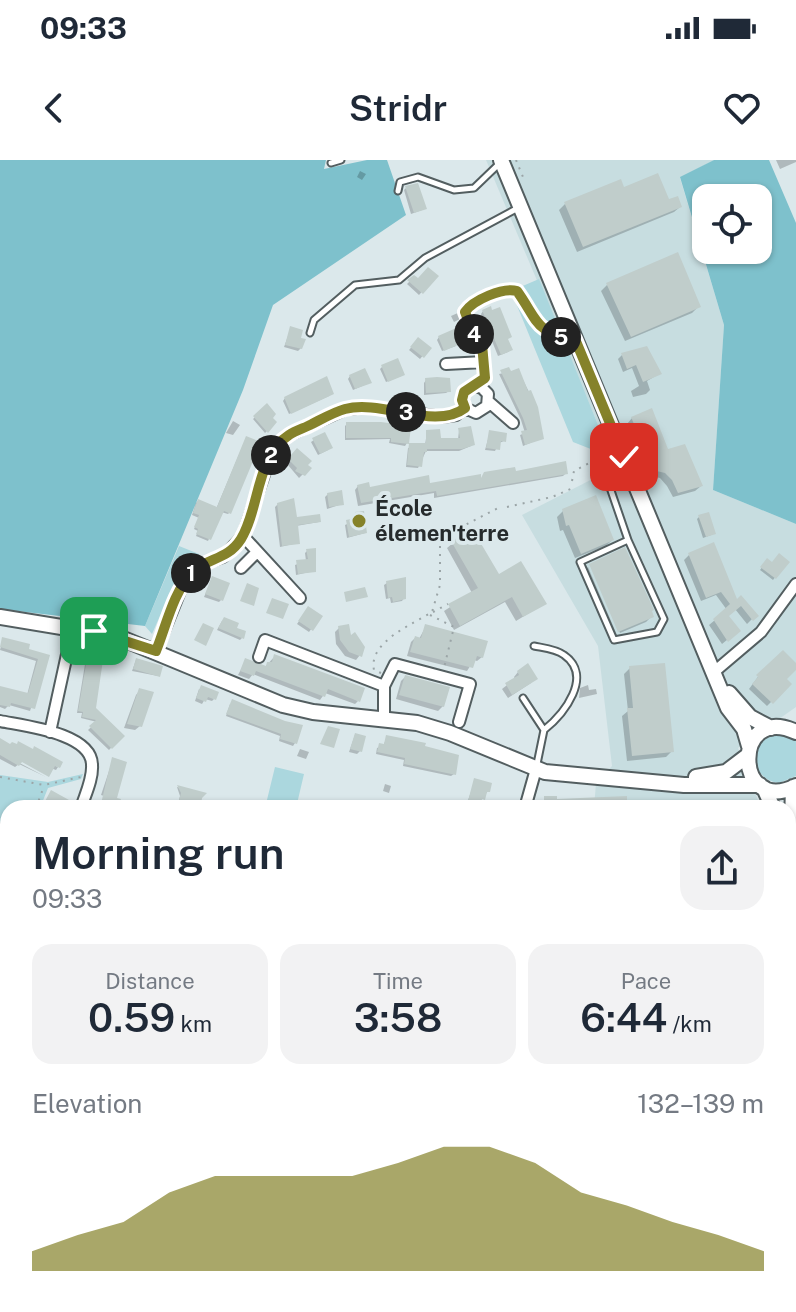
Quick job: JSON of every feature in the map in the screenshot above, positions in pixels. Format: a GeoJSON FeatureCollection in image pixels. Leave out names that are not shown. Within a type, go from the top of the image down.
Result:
{"type":"FeatureCollection","features":[{"type":"Feature","properties":{"kind":"main road"},"geometry":{"type":"LineString","coordinates":[[506,160],[520,206],[728,708],[744,729],[752,777],[762,786],[769,800]]}},
{"type":"Feature","properties":{"kind":"main road"},"geometry":{"type":"LineString","coordinates":[[0,617],[116,636],[294,708],[384,718],[442,731],[536,769],[684,785],[762,786],[784,790],[795,786]]}},
{"type":"Feature","properties":{"kind":"main road"},"geometry":{"type":"LineString","coordinates":[[714,672],[750,717],[771,728]]}},
{"type":"Feature","properties":{"kind":"main road"},"geometry":{"type":"LineString","coordinates":[[656,781],[726,772],[762,732],[780,727],[796,732]]}},
{"type":"Feature","properties":{"kind":"street"},"geometry":{"type":"LineString","coordinates":[[482,344],[485,378],[464,392],[462,400],[465,408],[472,413],[481,412],[489,402]]}},
{"type":"Feature","properties":{"kind":"street"},"geometry":{"type":"LineString","coordinates":[[446,364],[484,362]]}},
{"type":"Feature","properties":{"kind":"street"},"geometry":{"type":"LineString","coordinates":[[474,386],[486,391],[489,402],[513,423]]}},
{"type":"Feature","properties":{"kind":"street"},"geometry":{"type":"LineString","coordinates":[[156,651],[183,584],[191,573],[203,564],[223,557],[243,536],[270,457],[287,436],[346,409],[368,407],[442,417],[456,415],[465,408]]}},
{"type":"Feature","properties":{"kind":"street"},"geometry":{"type":"LineString","coordinates":[[243,536],[300,598]]}},
{"type":"Feature","properties":{"kind":"street"},"geometry":{"type":"LineString","coordinates":[[241,568],[257,552]]}},
{"type":"Feature","properties":{"kind":"street"},"geometry":{"type":"LineString","coordinates":[[714,672],[761,632],[796,584]]}},
{"type":"Feature","properties":{"kind":"street"},"geometry":{"type":"LineString","coordinates":[[50,732],[73,627]]}},
{"type":"Feature","properties":{"kind":"street"},"geometry":{"type":"LineString","coordinates":[[259,657],[265,640],[384,686]]}},
{"type":"Feature","properties":{"kind":"street"},"geometry":{"type":"LineString","coordinates":[[384,718],[384,686],[395,664],[470,684],[459,722]]}},
{"type":"Feature","properties":{"kind":"street"},"geometry":{"type":"LineString","coordinates":[[0,721],[50,732],[84,746],[93,763],[83,800]]}},
{"type":"Feature","properties":{"kind":"street"},"geometry":{"type":"LineString","coordinates":[[527,800],[536,769]]}},
{"type":"Feature","properties":{"kind":"lane"},"geometry":{"type":"LineString","coordinates":[[331,163],[341,160]]}},
{"type":"Feature","properties":{"kind":"lane"},"geometry":{"type":"LineString","coordinates":[[398,191],[400,182],[418,177],[454,190],[474,188],[506,160]]}},
{"type":"Feature","properties":{"kind":"lane"},"geometry":{"type":"LineString","coordinates":[[310,333],[314,320],[355,285],[399,280],[425,258],[520,206]]}},
{"type":"Feature","properties":{"kind":"lane"},"geometry":{"type":"LineString","coordinates":[[628,540],[580,562],[614,640],[657,632],[664,619],[628,540],[606,476],[629,469]]}},
{"type":"Feature","properties":{"kind":"lane"},"geometry":{"type":"LineString","coordinates":[[534,646],[568,657],[577,671],[577,689],[544,730],[536,769]]}},
{"type":"Feature","properties":{"kind":"lane"},"geometry":{"type":"LineString","coordinates":[[523,698],[544,730]]}},
{"type":"Feature","properties":{"kind":"path"},"geometry":{"type":"LineString","coordinates":[[506,160],[523,177],[519,178]]}},
{"type":"Feature","properties":{"kind":"path"},"geometry":{"type":"LineString","coordinates":[[482,344],[474,335],[465,312],[470,304],[511,289],[517,291],[540,328],[552,335],[575,339]]}},
{"type":"Feature","properties":{"kind":"path"},"geometry":{"type":"LineString","coordinates":[[572,481],[574,471],[610,452]]}},
{"type":"Feature","properties":{"kind":"path"},"geometry":{"type":"LineString","coordinates":[[507,507],[552,497],[573,488]]}},
{"type":"Feature","properties":{"kind":"path"},"geometry":{"type":"LineString","coordinates":[[431,613],[440,585],[440,538],[498,508]]}},
{"type":"Feature","properties":{"kind":"path"},"geometry":{"type":"LineString","coordinates":[[382,673],[374,670],[373,664],[379,649],[394,635],[448,604]]}},
{"type":"Feature","properties":{"kind":"path"},"geometry":{"type":"LineString","coordinates":[[431,613],[454,627],[442,677]]}},
{"type":"Feature","properties":{"kind":"path"},"geometry":{"type":"LineString","coordinates":[[0,777],[44,785],[91,775]]}},
{"type":"Feature","properties":{"kind":"path"},"geometry":{"type":"LineString","coordinates":[[39,800],[44,785]]}},
{"type":"Feature","properties":{"kind":"shaded area"},"geometry":{"type":"Polygon","coordinates":[[[0,160],[326,160],[324,169],[367,160],[387,160],[406,215],[273,305],[243,390],[145,626],[0,609],[0,160]]]}},
{"type":"Feature","properties":{"kind":"shaded area"},"geometry":{"type":"Polygon","coordinates":[[[486,160],[714,160],[680,178],[692,218],[692,264],[706,264],[724,325],[713,490],[796,524],[796,707],[738,748],[758,800],[595,800],[596,783],[612,766],[598,646],[522,515],[616,467],[486,160]]]}},
{"type":"Feature","properties":{"kind":"shaded area"},"geometry":{"type":"Polygon","coordinates":[[[714,160],[769,160],[796,223],[796,524],[713,490],[724,325],[706,264],[772,264],[772,184],[692,184],[692,217],[680,177],[714,160]]]}},
{"type":"Feature","properties":{"kind":"shaded area"},"geometry":{"type":"Polygon","coordinates":[[[539,279],[611,457],[573,442],[511,291],[539,279]]]}},
{"type":"Feature","properties":{"kind":"shaded area"},"geometry":{"type":"Polygon","coordinates":[[[179,546],[199,554],[178,575],[152,634],[145,626],[179,546]]]}},
{"type":"Feature","properties":{"kind":"shaded area"},"geometry":{"type":"Polygon","coordinates":[[[781,734],[796,741],[796,776],[779,783],[761,774],[755,757],[762,742],[770,736],[781,734]]]}},
{"type":"Feature","properties":{"kind":"shaded area"},"geometry":{"type":"Polygon","coordinates":[[[275,767],[304,774],[298,800],[267,800],[275,767]]]}},
{"type":"Feature","properties":{"kind":"shaded area"},"geometry":{"type":"Polygon","coordinates":[[[83,774],[81,779],[48,788],[43,800],[0,800],[0,775],[48,782],[83,774]]]}},
{"type":"Feature","properties":{"kind":"building"},"geometry":{"type":"Polygon","coordinates":[[[658,173],[669,199],[678,196],[682,207],[583,247],[564,202],[621,179],[624,187],[658,173]]]}},
{"type":"Feature","properties":{"kind":"building"},"geometry":{"type":"Polygon","coordinates":[[[418,183],[427,209],[414,213],[405,186],[418,183]]]}},
{"type":"Feature","properties":{"kind":"building"},"geometry":{"type":"Polygon","coordinates":[[[678,252],[701,307],[631,337],[606,283],[678,252]]]}},
{"type":"Feature","properties":{"kind":"building"},"geometry":{"type":"Polygon","coordinates":[[[428,267],[439,276],[423,294],[407,280],[414,275],[418,278],[428,267]]]}},
{"type":"Feature","properties":{"kind":"building"},"geometry":{"type":"Polygon","coordinates":[[[491,306],[492,310],[500,307],[512,337],[508,339],[513,350],[501,355],[482,310],[491,306]]]}},
{"type":"Feature","properties":{"kind":"building"},"geometry":{"type":"Polygon","coordinates":[[[290,326],[303,330],[301,338],[306,339],[302,349],[285,345],[290,326]]]}},
{"type":"Feature","properties":{"kind":"building"},"geometry":{"type":"Polygon","coordinates":[[[454,329],[460,344],[444,351],[438,336],[454,329]]]}},
{"type":"Feature","properties":{"kind":"building"},"geometry":{"type":"Polygon","coordinates":[[[418,337],[432,348],[424,358],[410,347],[418,337]]]}},
{"type":"Feature","properties":{"kind":"building"},"geometry":{"type":"Polygon","coordinates":[[[647,346],[662,374],[643,382],[636,365],[627,369],[621,353],[647,346]]]}},
{"type":"Feature","properties":{"kind":"building"},"geometry":{"type":"Polygon","coordinates":[[[398,358],[405,375],[388,382],[381,365],[398,358]]]}},
{"type":"Feature","properties":{"kind":"building"},"geometry":{"type":"Polygon","coordinates":[[[509,367],[511,371],[519,368],[528,391],[531,390],[538,407],[544,439],[525,445],[521,431],[527,430],[523,418],[500,370],[509,367]]]}},
{"type":"Feature","properties":{"kind":"building"},"geometry":{"type":"Polygon","coordinates":[[[365,368],[372,383],[355,389],[349,375],[365,368]]]}},
{"type":"Feature","properties":{"kind":"building"},"geometry":{"type":"Polygon","coordinates":[[[327,376],[334,394],[291,414],[284,397],[327,376]]]}},
{"type":"Feature","properties":{"kind":"building"},"geometry":{"type":"Polygon","coordinates":[[[425,378],[450,378],[451,392],[426,393],[425,378]]]}},
{"type":"Feature","properties":{"kind":"building"},"geometry":{"type":"Polygon","coordinates":[[[267,403],[276,414],[273,418],[277,422],[268,433],[253,416],[267,403]]]}},
{"type":"Feature","properties":{"kind":"building"},"geometry":{"type":"Polygon","coordinates":[[[652,408],[668,449],[685,444],[703,486],[678,493],[665,473],[648,469],[644,456],[647,455],[631,417],[652,408]]]}},
{"type":"Feature","properties":{"kind":"building"},"geometry":{"type":"Polygon","coordinates":[[[346,422],[411,426],[409,444],[391,442],[391,438],[346,438],[346,422]]]}},
{"type":"Feature","properties":{"kind":"building"},"geometry":{"type":"Polygon","coordinates":[[[471,426],[475,445],[462,449],[427,449],[422,467],[407,465],[409,443],[426,443],[426,430],[440,429],[441,438],[460,438],[458,428],[471,426]]]}},
{"type":"Feature","properties":{"kind":"building"},"geometry":{"type":"Polygon","coordinates":[[[489,430],[507,433],[506,442],[501,441],[500,450],[486,448],[489,430]]]}},
{"type":"Feature","properties":{"kind":"building"},"geometry":{"type":"Polygon","coordinates":[[[325,432],[333,448],[320,454],[312,438],[325,432]]]}},
{"type":"Feature","properties":{"kind":"building"},"geometry":{"type":"Polygon","coordinates":[[[246,436],[261,442],[231,514],[224,511],[211,540],[196,534],[198,529],[194,527],[199,515],[193,513],[198,499],[217,507],[246,436]]]}},
{"type":"Feature","properties":{"kind":"building"},"geometry":{"type":"Polygon","coordinates":[[[297,448],[312,461],[308,465],[312,468],[305,476],[295,471],[297,468],[283,454],[291,455],[297,448]]]}},
{"type":"Feature","properties":{"kind":"building"},"geometry":{"type":"Polygon","coordinates":[[[566,461],[568,474],[437,496],[436,491],[361,503],[357,485],[369,482],[370,487],[429,475],[430,483],[481,474],[481,478],[484,472],[515,467],[516,471],[566,461]]]}},
{"type":"Feature","properties":{"kind":"building"},"geometry":{"type":"Polygon","coordinates":[[[342,490],[344,505],[329,507],[327,493],[342,490]]]}},
{"type":"Feature","properties":{"kind":"building"},"geometry":{"type":"Polygon","coordinates":[[[596,495],[614,540],[581,554],[569,525],[566,526],[562,509],[596,495]]]}},
{"type":"Feature","properties":{"kind":"building"},"geometry":{"type":"Polygon","coordinates":[[[294,498],[297,517],[320,514],[321,522],[298,525],[300,544],[282,546],[277,503],[294,498]]]}},
{"type":"Feature","properties":{"kind":"building"},"geometry":{"type":"Polygon","coordinates":[[[364,511],[367,533],[349,537],[346,520],[356,518],[355,512],[364,511]]]}},
{"type":"Feature","properties":{"kind":"building"},"geometry":{"type":"Polygon","coordinates":[[[709,512],[716,534],[706,537],[698,515],[709,512]]]}},
{"type":"Feature","properties":{"kind":"building"},"geometry":{"type":"Polygon","coordinates":[[[473,530],[499,574],[521,561],[547,604],[523,617],[512,597],[460,626],[448,604],[478,588],[451,541],[473,530]]]}},
{"type":"Feature","properties":{"kind":"building"},"geometry":{"type":"Polygon","coordinates":[[[714,542],[737,599],[741,595],[759,616],[753,621],[741,606],[729,616],[741,631],[728,642],[713,619],[730,604],[721,592],[706,598],[688,553],[714,542]]]}},
{"type":"Feature","properties":{"kind":"building"},"geometry":{"type":"Polygon","coordinates":[[[625,547],[654,610],[654,617],[618,632],[589,564],[625,547]]]}},
{"type":"Feature","properties":{"kind":"building"},"geometry":{"type":"Polygon","coordinates":[[[316,548],[316,572],[298,574],[296,560],[308,559],[306,549],[316,548]]]}},
{"type":"Feature","properties":{"kind":"building"},"geometry":{"type":"Polygon","coordinates":[[[779,553],[790,562],[776,579],[760,567],[767,558],[772,562],[779,553]]]}},
{"type":"Feature","properties":{"kind":"building"},"geometry":{"type":"Polygon","coordinates":[[[212,576],[230,583],[223,601],[205,594],[212,576]]]}},
{"type":"Feature","properties":{"kind":"building"},"geometry":{"type":"Polygon","coordinates":[[[406,577],[406,599],[393,602],[392,597],[388,598],[386,581],[406,577]]]}},
{"type":"Feature","properties":{"kind":"building"},"geometry":{"type":"Polygon","coordinates":[[[247,583],[259,588],[254,606],[240,601],[247,583]]]}},
{"type":"Feature","properties":{"kind":"building"},"geometry":{"type":"Polygon","coordinates":[[[365,587],[368,597],[346,602],[344,592],[365,587]]]}},
{"type":"Feature","properties":{"kind":"building"},"geometry":{"type":"Polygon","coordinates":[[[272,598],[289,604],[283,619],[266,613],[272,598]]]}},
{"type":"Feature","properties":{"kind":"building"},"geometry":{"type":"Polygon","coordinates":[[[308,606],[323,616],[313,631],[298,621],[308,606]]]}},
{"type":"Feature","properties":{"kind":"building"},"geometry":{"type":"Polygon","coordinates":[[[224,617],[239,623],[237,628],[246,631],[244,639],[218,628],[224,617]]]}},
{"type":"Feature","properties":{"kind":"building"},"geometry":{"type":"Polygon","coordinates":[[[203,623],[214,628],[206,646],[194,640],[203,623]]]}},
{"type":"Feature","properties":{"kind":"building"},"geometry":{"type":"Polygon","coordinates":[[[349,624],[351,635],[355,632],[365,647],[362,657],[349,652],[340,640],[338,626],[349,624]]]}},
{"type":"Feature","properties":{"kind":"building"},"geometry":{"type":"Polygon","coordinates":[[[425,624],[488,641],[483,658],[477,656],[473,668],[410,652],[415,636],[421,638],[425,624]]]}},
{"type":"Feature","properties":{"kind":"building"},"geometry":{"type":"Polygon","coordinates":[[[2,637],[30,644],[29,649],[50,655],[35,709],[11,703],[10,707],[0,705],[0,686],[28,693],[38,659],[0,647],[2,637]]]}},
{"type":"Feature","properties":{"kind":"building"},"geometry":{"type":"Polygon","coordinates":[[[86,650],[104,653],[96,708],[125,736],[112,749],[89,726],[96,720],[82,717],[83,712],[78,711],[86,650]]]}},
{"type":"Feature","properties":{"kind":"building"},"geometry":{"type":"Polygon","coordinates":[[[783,650],[796,663],[796,670],[787,679],[792,684],[773,704],[752,684],[758,677],[756,675],[783,650]]]}},
{"type":"Feature","properties":{"kind":"building"},"geometry":{"type":"Polygon","coordinates":[[[274,654],[365,688],[360,702],[328,689],[325,697],[256,671],[254,676],[240,671],[245,658],[266,666],[267,662],[272,662],[274,654]]]}},
{"type":"Feature","properties":{"kind":"building"},"geometry":{"type":"Polygon","coordinates":[[[136,658],[163,666],[160,677],[133,669],[136,658]]]}},
{"type":"Feature","properties":{"kind":"building"},"geometry":{"type":"Polygon","coordinates":[[[528,663],[538,679],[512,695],[505,683],[519,675],[517,671],[528,663]]]}},
{"type":"Feature","properties":{"kind":"building"},"geometry":{"type":"Polygon","coordinates":[[[665,663],[674,752],[632,756],[627,708],[633,708],[629,666],[665,663]]]}},
{"type":"Feature","properties":{"kind":"building"},"geometry":{"type":"Polygon","coordinates":[[[405,675],[450,687],[444,707],[399,695],[405,675]]]}},
{"type":"Feature","properties":{"kind":"building"},"geometry":{"type":"Polygon","coordinates":[[[201,685],[219,692],[216,700],[208,697],[206,702],[196,698],[201,685]]]}},
{"type":"Feature","properties":{"kind":"building"},"geometry":{"type":"Polygon","coordinates":[[[139,688],[154,692],[142,727],[127,724],[139,688]]]}},
{"type":"Feature","properties":{"kind":"building"},"geometry":{"type":"Polygon","coordinates":[[[232,699],[285,721],[303,725],[297,744],[280,739],[281,734],[226,714],[232,699]]]}},
{"type":"Feature","properties":{"kind":"building"},"geometry":{"type":"Polygon","coordinates":[[[328,726],[340,729],[334,748],[320,744],[328,726]]]}},
{"type":"Feature","properties":{"kind":"building"},"geometry":{"type":"Polygon","coordinates":[[[355,733],[366,736],[362,752],[350,749],[355,733]]]}},
{"type":"Feature","properties":{"kind":"building"},"geometry":{"type":"Polygon","coordinates":[[[386,735],[426,743],[425,746],[459,755],[456,775],[404,764],[405,758],[377,752],[379,743],[384,744],[386,735]]]}},
{"type":"Feature","properties":{"kind":"building"},"geometry":{"type":"Polygon","coordinates":[[[0,738],[10,744],[17,744],[18,741],[33,749],[34,746],[63,762],[60,768],[55,766],[49,777],[22,762],[19,766],[0,755],[0,738]]]}},
{"type":"Feature","properties":{"kind":"building"},"geometry":{"type":"Polygon","coordinates":[[[112,757],[127,762],[117,798],[121,800],[102,800],[112,757]]]}},
{"type":"Feature","properties":{"kind":"building"},"geometry":{"type":"Polygon","coordinates":[[[474,778],[492,783],[485,800],[468,800],[474,778]]]}},
{"type":"Feature","properties":{"kind":"building"},"geometry":{"type":"Polygon","coordinates":[[[177,785],[207,793],[202,800],[179,800],[181,793],[177,785]]]}},
{"type":"Feature","properties":{"kind":"building"},"geometry":{"type":"Polygon","coordinates":[[[51,790],[69,800],[46,800],[51,790]]]}},
{"type":"Feature","properties":{"kind":"building"},"geometry":{"type":"Polygon","coordinates":[[[544,796],[557,796],[557,799],[627,796],[627,800],[544,800],[544,796]]]}},
{"type":"Feature","properties":{"kind":"place","name":"École élemen'terre"},"geometry":{"type":"Point","coordinates":[359,521]}},
{"type":"Feature","properties":{"kind":"route"},"geometry":{"type":"LineString","coordinates":[[94,631],[156,651],[183,584],[191,573],[203,564],[223,557],[243,536],[270,457],[287,436],[346,409],[368,407],[442,417],[456,415],[465,408],[462,400],[464,392],[485,378],[482,344],[474,335],[465,312],[470,304],[507,289],[517,291],[540,328],[552,335],[575,339],[624,457]]}}]}
